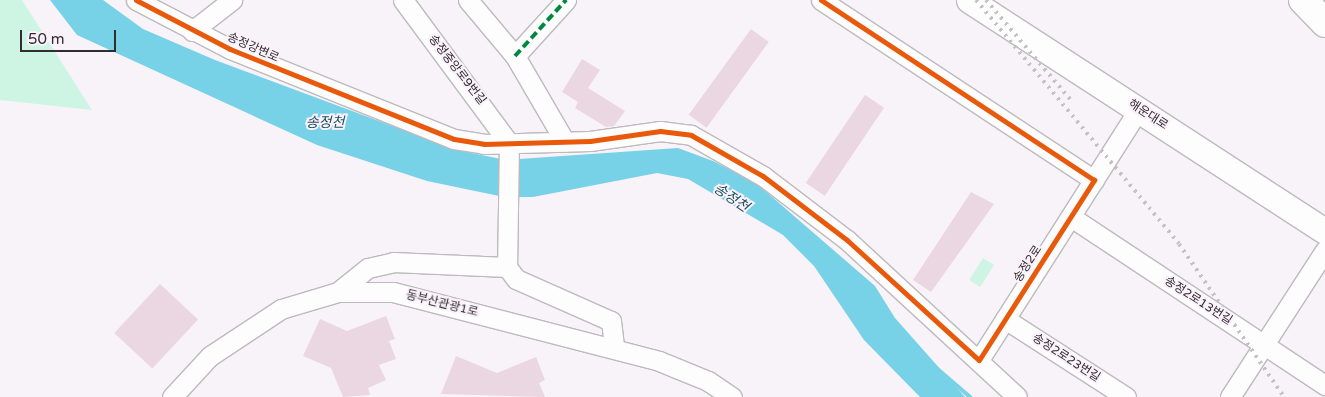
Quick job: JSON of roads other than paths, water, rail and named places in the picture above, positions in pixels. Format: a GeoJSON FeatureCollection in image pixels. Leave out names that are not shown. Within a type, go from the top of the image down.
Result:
{"type":"FeatureCollection","features":[{"type":"Feature","properties":{"kind":"highway"},"geometry":{"type":"LineString","coordinates":[[1303,0],[1325,23]]}},
{"type":"Feature","properties":{"kind":"main road","name":"해운대로"},"geometry":{"type":"LineString","coordinates":[[969,0],[1325,232]]}},
{"type":"Feature","properties":{"kind":"street","name":"송정강변로"},"geometry":{"type":"LineString","coordinates":[[136,0],[192,31],[454,139],[510,147],[660,131],[691,135],[763,176],[846,240],[979,360]]}},
{"type":"Feature","properties":{"kind":"street"},"geometry":{"type":"LineString","coordinates":[[192,31],[232,0]]}},
{"type":"Feature","properties":{"kind":"street","name":"송정중앙로9번길"},"geometry":{"type":"LineString","coordinates":[[403,0],[510,147]]}},
{"type":"Feature","properties":{"kind":"street"},"geometry":{"type":"LineString","coordinates":[[468,0],[515,56],[565,142]]}},
{"type":"Feature","properties":{"kind":"street"},"geometry":{"type":"LineString","coordinates":[[515,56],[566,0]]}},
{"type":"Feature","properties":{"kind":"street"},"geometry":{"type":"LineString","coordinates":[[822,0],[1094,180]]}},
{"type":"Feature","properties":{"kind":"street","name":"송정2로"},"geometry":{"type":"LineString","coordinates":[[979,360],[1139,109]]}},
{"type":"Feature","properties":{"kind":"street"},"geometry":{"type":"LineString","coordinates":[[510,147],[507,258],[516,279],[611,321],[614,346]]}},
{"type":"Feature","properties":{"kind":"street","name":"송정2로13번길"},"geometry":{"type":"LineString","coordinates":[[1070,216],[1325,385]]}},
{"type":"Feature","properties":{"kind":"street"},"geometry":{"type":"LineString","coordinates":[[1230,397],[1325,250]]}},
{"type":"Feature","properties":{"kind":"street"},"geometry":{"type":"LineString","coordinates":[[338,292],[368,268],[393,262],[507,258]]}},
{"type":"Feature","properties":{"kind":"street","name":"동부산관광1로"},"geometry":{"type":"LineString","coordinates":[[172,397],[210,356],[245,329],[281,309],[338,292],[393,292],[614,346],[708,381],[732,397]]}},
{"type":"Feature","properties":{"kind":"street","name":"송정2로23번길"},"geometry":{"type":"LineString","coordinates":[[1005,319],[1126,397]]}},
{"type":"Feature","properties":{"kind":"street"},"geometry":{"type":"LineString","coordinates":[[979,360],[1016,397]]}},
{"type":"Feature","properties":{"kind":"water","name":"송정천"},"geometry":{"type":"Polygon","coordinates":[[[50,0],[103,0],[143,29],[215,60],[457,150],[506,160],[678,148],[713,161],[756,183],[875,286],[895,318],[965,397],[920,397],[864,340],[814,266],[783,235],[688,179],[657,173],[533,197],[504,197],[427,181],[317,145],[77,35],[50,0]]]}},
{"type":"Feature","properties":{"kind":"waterway","name":"송정천"},"geometry":{"type":"LineString","coordinates":[[934,366],[970,397]]}},
{"type":"Feature","properties":{"kind":"railway"},"geometry":{"type":"LineString","coordinates":[[976,0],[1179,244],[1284,397]]}},
{"type":"Feature","properties":{"kind":"railway"},"geometry":{"type":"LineString","coordinates":[[986,0],[1070,99]]}}]}
